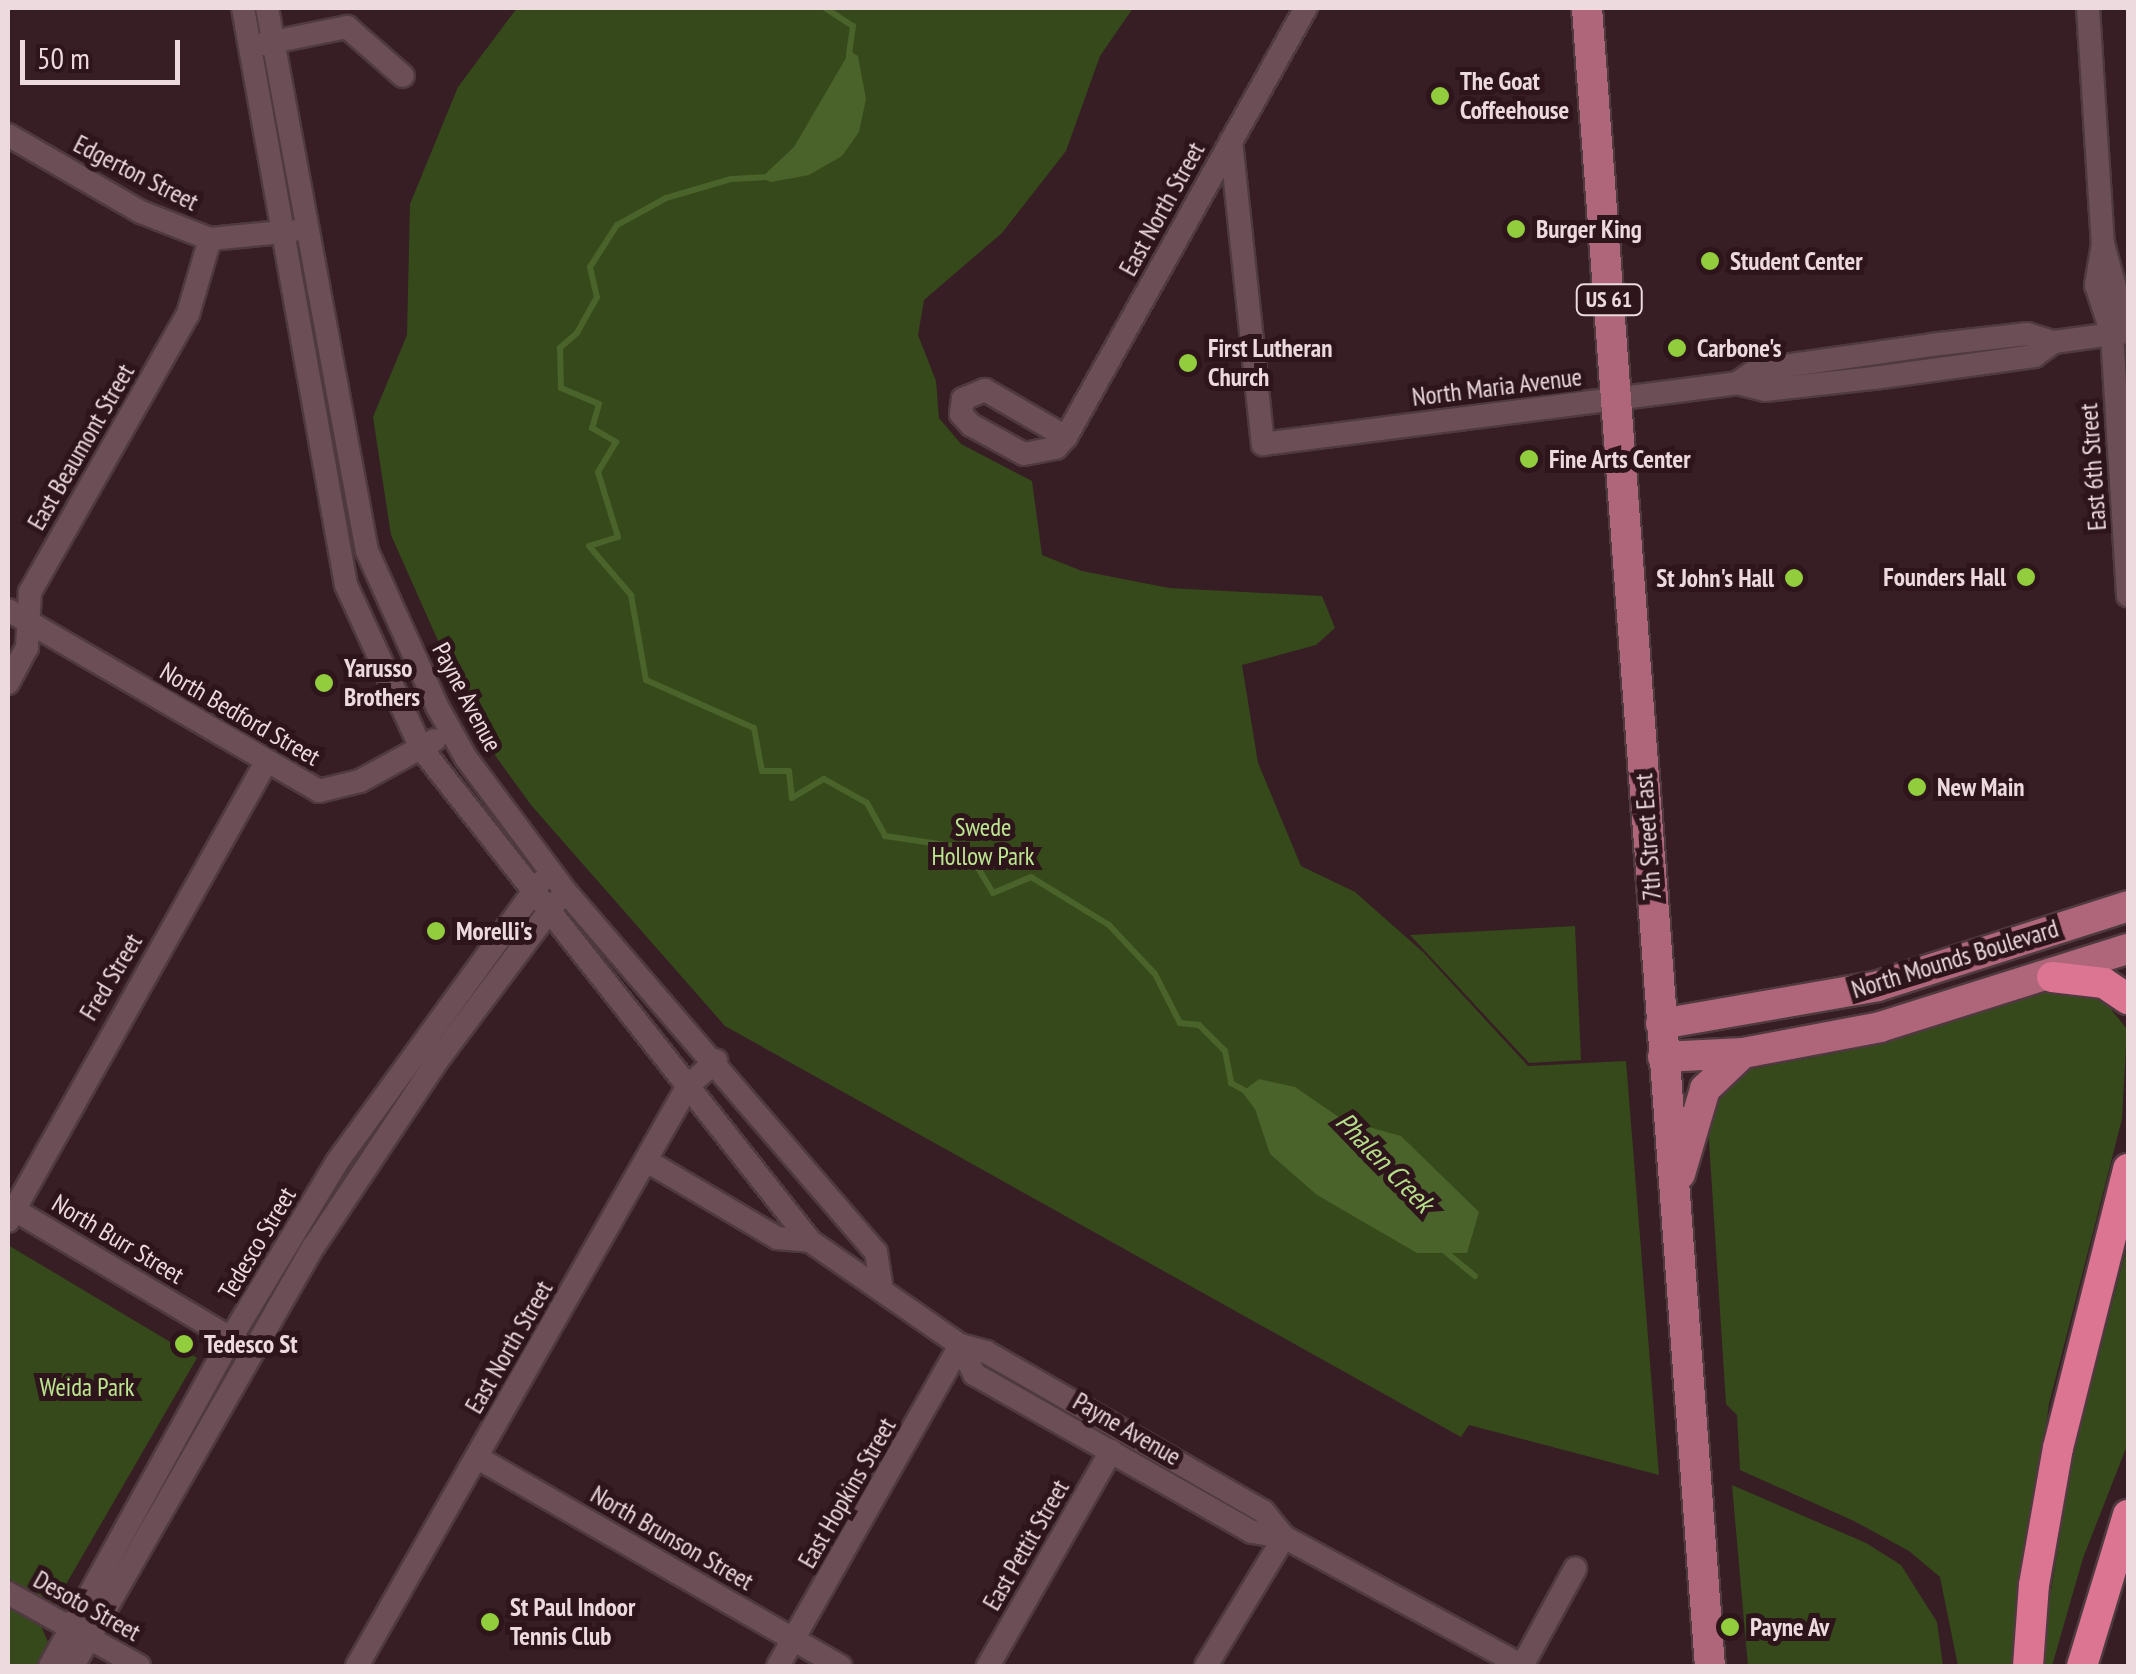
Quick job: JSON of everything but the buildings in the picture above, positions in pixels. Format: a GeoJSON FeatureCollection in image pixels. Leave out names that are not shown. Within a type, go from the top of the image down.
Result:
{"type":"FeatureCollection","features":[{"type":"Feature","properties":{"kind":"highway"},"geometry":{"type":"LineString","coordinates":[[2052,976],[2104,984],[2128,999]]}},
{"type":"Feature","properties":{"kind":"highway"},"geometry":{"type":"LineString","coordinates":[[2028,1666],[2034,1585],[2058,1448],[2128,1169]]}},
{"type":"Feature","properties":{"kind":"highway"},"geometry":{"type":"LineString","coordinates":[[2082,1666],[2128,1515]]}},
{"type":"Feature","properties":{"kind":"main road","name":"7th Street East"},"geometry":{"type":"LineString","coordinates":[[1587,8],[1710,1666]]}},
{"type":"Feature","properties":{"kind":"main road","name":"North Mounds Boulevard"},"geometry":{"type":"LineString","coordinates":[[1661,1024],[1878,986],[2128,906]]}},
{"type":"Feature","properties":{"kind":"main road","name":"North Mounds Boulevard"},"geometry":{"type":"LineString","coordinates":[[1663,1057],[1743,1053],[1880,1028],[2128,949]]}},
{"type":"Feature","properties":{"kind":"main road"},"geometry":{"type":"LineString","coordinates":[[1673,1200],[1705,1089],[1743,1053]]}},
{"type":"Feature","properties":{"kind":"street","name":"Payne Avenue"},"geometry":{"type":"LineString","coordinates":[[243,8],[280,233],[346,585],[421,748],[810,1241],[849,1273],[880,1284],[960,1345],[986,1352],[1263,1511],[1284,1537]]}},
{"type":"Feature","properties":{"kind":"street","name":"Payne Avenue"},"geometry":{"type":"LineString","coordinates":[[267,8],[367,551],[450,731],[550,873],[716,1061],[876,1252],[880,1284]]}},
{"type":"Feature","properties":{"kind":"street","name":"East North Street"},"geometry":{"type":"LineString","coordinates":[[1066,437],[1306,8]]}},
{"type":"Feature","properties":{"kind":"street","name":"East 6th Street"},"geometry":{"type":"LineString","coordinates":[[2088,8],[2104,244],[2097,298],[2120,333],[2128,596]]}},
{"type":"Feature","properties":{"kind":"street"},"geometry":{"type":"LineString","coordinates":[[250,46],[352,17],[403,76]]}},
{"type":"Feature","properties":{"kind":"street","name":"Edgerton Street"},"geometry":{"type":"LineString","coordinates":[[8,135],[141,212],[210,239],[306,229]]}},
{"type":"Feature","properties":{"kind":"street","name":"North Maria Avenue"},"geometry":{"type":"LineString","coordinates":[[1232,141],[1263,444],[1737,383],[1756,370],[1931,345],[2028,334],[2054,342],[2120,333]]}},
{"type":"Feature","properties":{"kind":"street","name":"East Beaumont Street"},"geometry":{"type":"LineString","coordinates":[[8,683],[27,648],[30,592],[188,314],[210,239]]}},
{"type":"Feature","properties":{"kind":"street","name":"North Bedford Street"},"geometry":{"type":"LineString","coordinates":[[8,610],[300,783],[332,790],[450,731]]}},
{"type":"Feature","properties":{"kind":"street","name":"Fred Street"},"geometry":{"type":"LineString","coordinates":[[9,1212],[266,764]]}},
{"type":"Feature","properties":{"kind":"street","name":"Tedesco Street"},"geometry":{"type":"LineString","coordinates":[[72,1666],[77,1633],[231,1338],[338,1162],[532,892],[550,873]]}},
{"type":"Feature","properties":{"kind":"street","name":"Tedesco Street"},"geometry":{"type":"LineString","coordinates":[[50,1666],[77,1633],[359,1176],[547,912],[566,892]]}},
{"type":"Feature","properties":{"kind":"street","name":"East North Street"},"geometry":{"type":"LineString","coordinates":[[357,1666],[688,1086],[716,1061]]}},
{"type":"Feature","properties":{"kind":"street","name":"Payne Avenue"},"geometry":{"type":"LineString","coordinates":[[647,1161],[778,1238],[810,1241]]}},
{"type":"Feature","properties":{"kind":"street","name":"North Burr Street"},"geometry":{"type":"LineString","coordinates":[[9,1212],[252,1350]]}},
{"type":"Feature","properties":{"kind":"street","name":"Payne Avenue"},"geometry":{"type":"LineString","coordinates":[[960,1345],[974,1374],[1252,1532],[1284,1537],[1522,1666]]}},
{"type":"Feature","properties":{"kind":"street","name":"East Hopkins Street"},"geometry":{"type":"LineString","coordinates":[[778,1666],[960,1345]]}},
{"type":"Feature","properties":{"kind":"street","name":"East Pettit Street"},"geometry":{"type":"LineString","coordinates":[[988,1666],[1110,1451]]}},
{"type":"Feature","properties":{"kind":"street","name":"North Brunson Street"},"geometry":{"type":"LineString","coordinates":[[478,1458],[840,1666]]}},
{"type":"Feature","properties":{"kind":"street"},"geometry":{"type":"LineString","coordinates":[[1206,1666],[1284,1537]]}},
{"type":"Feature","properties":{"kind":"street"},"geometry":{"type":"LineString","coordinates":[[1522,1666],[1575,1569]]}},
{"type":"Feature","properties":{"kind":"street","name":"Desoto Street"},"geometry":{"type":"LineString","coordinates":[[8,1593],[140,1666]]}},
{"type":"Feature","properties":{"kind":"green space","name":"Swede Hollow Park"},"geometry":{"type":"Polygon","coordinates":[[[517,8],[1133,8],[1100,56],[1066,151],[1002,233],[924,300],[918,335],[936,381],[939,418],[961,444],[1032,481],[1042,555],[1082,571],[1169,588],[1322,596],[1335,628],[1316,645],[1242,665],[1258,763],[1301,866],[1355,892],[1424,953],[1528,1066],[1626,1061],[1659,1475],[1469,1425],[1461,1437],[725,1026],[531,805],[479,733],[391,535],[373,417],[407,335],[410,204],[458,87],[517,8]]]}},
{"type":"Feature","properties":{"kind":"green space"},"geometry":{"type":"Polygon","coordinates":[[[1575,926],[1581,1060],[1529,1063],[1410,935],[1575,926]]]}},
{"type":"Feature","properties":{"kind":"green space"},"geometry":{"type":"Polygon","coordinates":[[[2042,990],[2084,992],[2105,1002],[2127,1029],[2122,1119],[2049,1404],[2013,1666],[1958,1666],[1940,1577],[1909,1551],[1854,1521],[1740,1470],[1737,1415],[1726,1404],[1708,1126],[1726,1079],[1741,1071],[1842,1052],[2042,990]]]}},
{"type":"Feature","properties":{"kind":"green space"},"geometry":{"type":"Polygon","coordinates":[[[2128,1243],[2128,1443],[2083,1558],[2052,1666],[2039,1666],[2073,1455],[2128,1243]]]}},
{"type":"Feature","properties":{"kind":"green space","name":"Weida Park"},"geometry":{"type":"Polygon","coordinates":[[[8,1245],[197,1358],[54,1605],[8,1578],[8,1245]]]}},
{"type":"Feature","properties":{"kind":"green space"},"geometry":{"type":"Polygon","coordinates":[[[1732,1485],[1866,1543],[1901,1565],[1937,1622],[1943,1666],[1748,1666],[1732,1485]]]}},
{"type":"Feature","properties":{"kind":"green space"},"geometry":{"type":"Polygon","coordinates":[[[8,1606],[41,1626],[48,1642],[38,1666],[8,1666],[8,1606]]]}},
{"type":"Feature","properties":{"kind":"water"},"geometry":{"type":"Polygon","coordinates":[[[850,51],[858,56],[866,99],[859,132],[842,156],[809,175],[771,182],[761,178],[794,147],[850,51]]]}},
{"type":"Feature","properties":{"kind":"water"},"geometry":{"type":"Polygon","coordinates":[[[1259,1079],[1295,1087],[1343,1120],[1401,1136],[1479,1212],[1467,1253],[1417,1253],[1317,1195],[1270,1154],[1255,1109],[1242,1092],[1259,1079]]]}},
{"type":"Feature","properties":{"kind":"waterway","name":"Phalen Creek"},"geometry":{"type":"LineString","coordinates":[[825,8],[853,26],[849,56]]}},
{"type":"Feature","properties":{"kind":"waterway","name":"Phalen Creek"},"geometry":{"type":"LineString","coordinates":[[767,177],[731,179],[666,198],[617,225],[590,267],[597,297],[577,333],[560,348],[561,388],[599,404],[592,428],[616,442],[598,472],[618,537],[589,546],[631,595],[646,680],[754,728],[762,771],[789,771],[792,798],[824,779],[867,803],[885,836],[966,848],[993,893],[1031,877],[1109,925],[1155,974],[1180,1023],[1199,1025],[1225,1051],[1231,1083],[1247,1092]]}},
{"type":"Feature","properties":{"kind":"waterway","name":"Phalen Creek"},"geometry":{"type":"LineString","coordinates":[[1441,1248],[1475,1276]]}},
{"type":"Feature","properties":{"kind":"place","name":"The Goat Coffeehouse"},"geometry":{"type":"Point","coordinates":[1440,96]}},
{"type":"Feature","properties":{"kind":"place","name":"Burger King"},"geometry":{"type":"Point","coordinates":[1516,229]}},
{"type":"Feature","properties":{"kind":"place","name":"Student Center"},"geometry":{"type":"Point","coordinates":[1710,261]}},
{"type":"Feature","properties":{"kind":"place","name":"Carbone's"},"geometry":{"type":"Point","coordinates":[1677,348]}},
{"type":"Feature","properties":{"kind":"place","name":"First Lutheran Church"},"geometry":{"type":"Point","coordinates":[1188,363]}},
{"type":"Feature","properties":{"kind":"place","name":"Fine Arts Center"},"geometry":{"type":"Point","coordinates":[1529,459]}},
{"type":"Feature","properties":{"kind":"place","name":"Founders Hall"},"geometry":{"type":"Point","coordinates":[2026,577]}},
{"type":"Feature","properties":{"kind":"place","name":"St John's Hall"},"geometry":{"type":"Point","coordinates":[1794,578]}},
{"type":"Feature","properties":{"kind":"place","name":"Yarusso Brothers"},"geometry":{"type":"Point","coordinates":[324,683]}},
{"type":"Feature","properties":{"kind":"place","name":"New Main"},"geometry":{"type":"Point","coordinates":[1917,787]}},
{"type":"Feature","properties":{"kind":"place","name":"Morelli's"},"geometry":{"type":"Point","coordinates":[436,931]}},
{"type":"Feature","properties":{"kind":"place","name":"Tedesco St"},"geometry":{"type":"Point","coordinates":[184,1344]}},
{"type":"Feature","properties":{"kind":"place","name":"St Paul Indoor Tennis Club"},"geometry":{"type":"Point","coordinates":[490,1622]}},
{"type":"Feature","properties":{"kind":"place","name":"Payne Av"},"geometry":{"type":"Point","coordinates":[1730,1627]}}]}
